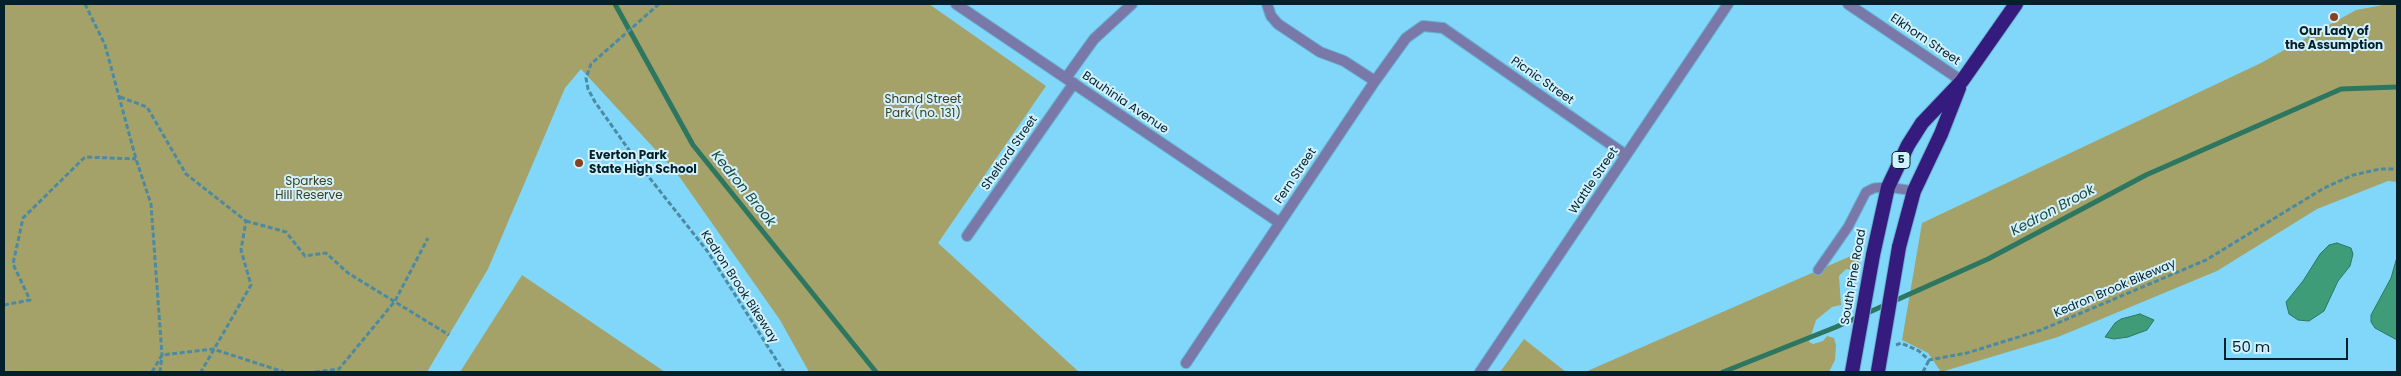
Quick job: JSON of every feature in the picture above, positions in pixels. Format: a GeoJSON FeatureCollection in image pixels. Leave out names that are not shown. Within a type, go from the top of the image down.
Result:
{"type":"FeatureCollection","features":[{"type":"Feature","properties":{"kind":"highway","name":"South Pine Road"},"geometry":{"type":"LineString","coordinates":[[1852,372],[1873,256],[1888,187],[1908,145],[1922,123],[1962,81],[2016,4]]}},
{"type":"Feature","properties":{"kind":"highway","name":"South Pine Road"},"geometry":{"type":"LineString","coordinates":[[1878,372],[1899,247],[1914,191],[1941,134],[1962,81]]}},
{"type":"Feature","properties":{"kind":"street","name":"Bauhinia Avenue"},"geometry":{"type":"LineString","coordinates":[[956,4],[1280,223]]}},
{"type":"Feature","properties":{"kind":"street","name":"Shelford Street"},"geometry":{"type":"LineString","coordinates":[[967,236],[1070,80],[1094,39],[1132,4]]}},
{"type":"Feature","properties":{"kind":"street"},"geometry":{"type":"LineString","coordinates":[[1267,4],[1270,16],[1278,24],[1320,52],[1344,61],[1375,80]]}},
{"type":"Feature","properties":{"kind":"street","name":"Wattle Street"},"geometry":{"type":"LineString","coordinates":[[1480,372],[1728,4]]}},
{"type":"Feature","properties":{"kind":"street","name":"Elkhorn Street"},"geometry":{"type":"LineString","coordinates":[[1848,4],[1962,81]]}},
{"type":"Feature","properties":{"kind":"street","name":"Fern Street"},"geometry":{"type":"LineString","coordinates":[[1186,363],[1375,80],[1406,38],[1423,26],[1443,28]]}},
{"type":"Feature","properties":{"kind":"street","name":"Picnic Street"},"geometry":{"type":"LineString","coordinates":[[1443,28],[1626,155]]}},
{"type":"Feature","properties":{"kind":"lane","name":"South Pine Road"},"geometry":{"type":"LineString","coordinates":[[1818,270],[1848,227],[1864,195],[1874,188],[1888,187],[1914,191]]}},
{"type":"Feature","properties":{"kind":"path"},"geometry":{"type":"LineString","coordinates":[[85,4],[105,45],[136,159],[151,204],[162,355],[160,372]]}},
{"type":"Feature","properties":{"kind":"path","name":"Kedron Brook Bikeway"},"geometry":{"type":"LineString","coordinates":[[659,4],[591,64],[586,78],[588,89],[595,102],[641,167],[708,252],[784,372]]}},
{"type":"Feature","properties":{"kind":"path"},"geometry":{"type":"LineString","coordinates":[[119,97],[147,106],[186,174],[246,221],[286,232],[305,256],[326,253],[348,272],[449,335]]}},
{"type":"Feature","properties":{"kind":"path"},"geometry":{"type":"LineString","coordinates":[[4,305],[30,300],[13,264],[23,218],[85,157],[136,159]]}},
{"type":"Feature","properties":{"kind":"path","name":"Kedron Brook Bikeway"},"geometry":{"type":"LineString","coordinates":[[1929,360],[1967,353],[2070,319],[2206,260],[2324,188],[2353,175],[2380,169],[2397,169]]}},
{"type":"Feature","properties":{"kind":"path"},"geometry":{"type":"LineString","coordinates":[[201,372],[251,285],[241,250],[246,221]]}},
{"type":"Feature","properties":{"kind":"path"},"geometry":{"type":"LineString","coordinates":[[315,372],[339,369],[395,301],[428,238]]}},
{"type":"Feature","properties":{"kind":"path"},"geometry":{"type":"LineString","coordinates":[[1892,346],[1901,343],[1919,351],[1929,360],[1923,372]]}},
{"type":"Feature","properties":{"kind":"path"},"geometry":{"type":"LineString","coordinates":[[162,355],[213,349],[284,372]]}},
{"type":"Feature","properties":{"kind":"path"},"geometry":{"type":"LineString","coordinates":[[152,372],[162,355]]}},
{"type":"Feature","properties":{"kind":"green space","name":"Sparkes Hill Reserve"},"geometry":{"type":"Polygon","coordinates":[[[4,4],[929,4],[1046,86],[938,243],[1079,372],[809,372],[780,320],[676,172],[581,69],[565,88],[488,269],[427,372],[4,372],[4,4]]]}},
{"type":"Feature","properties":{"kind":"green space"},"geometry":{"type":"Polygon","coordinates":[[[2397,4],[2397,182],[2388,181],[2317,209],[2217,271],[2058,337],[1941,372],[1928,353],[1902,340],[1922,223],[2261,63],[2356,10],[2397,4]]]}},
{"type":"Feature","properties":{"kind":"green space"},"geometry":{"type":"Polygon","coordinates":[[[1860,252],[1859,266],[1853,270],[1846,269],[1839,276],[1841,305],[1832,307],[1816,320],[1809,342],[1813,344],[1823,341],[1827,336],[1834,338],[1836,345],[1835,360],[1829,372],[1585,372],[1860,252]]]}},
{"type":"Feature","properties":{"kind":"green space"},"geometry":{"type":"Polygon","coordinates":[[[522,275],[665,372],[460,372],[522,275]]]}},
{"type":"Feature","properties":{"kind":"green space"},"geometry":{"type":"Polygon","coordinates":[[[1524,339],[1566,372],[1500,372],[1524,339]]]}},
{"type":"Feature","properties":{"kind":"shaded area"},"geometry":{"type":"Polygon","coordinates":[[[2337,243],[2351,248],[2353,254],[2350,266],[2338,281],[2324,311],[2309,321],[2298,320],[2289,314],[2286,302],[2303,281],[2320,254],[2329,245],[2337,243]]]}},
{"type":"Feature","properties":{"kind":"shaded area"},"geometry":{"type":"Polygon","coordinates":[[[2397,257],[2397,340],[2375,328],[2371,322],[2371,315],[2391,278],[2397,257]]]}},
{"type":"Feature","properties":{"kind":"shaded area"},"geometry":{"type":"Polygon","coordinates":[[[2140,314],[2154,320],[2147,330],[2128,337],[2114,339],[2105,337],[2115,323],[2121,319],[2140,314]]]}},
{"type":"Feature","properties":{"kind":"waterway","name":"Kedron Brook"},"geometry":{"type":"LineString","coordinates":[[615,4],[693,145],[876,372]]}},
{"type":"Feature","properties":{"kind":"waterway","name":"Kedron Brook"},"geometry":{"type":"LineString","coordinates":[[1723,372],[1836,327],[1988,259],[2146,175],[2341,89],[2397,87]]}},
{"type":"Feature","properties":{"kind":"place","name":"Our Lady of the Assumption"},"geometry":{"type":"Point","coordinates":[2334,17]}},
{"type":"Feature","properties":{"kind":"place","name":"Everton Park State High School"},"geometry":{"type":"Point","coordinates":[579,163]}},
{"type":"Feature","properties":{"kind":"park label","name":"Shand Street Park (no. 131)"},"geometry":{"type":"Point","coordinates":[923,107]}}]}
